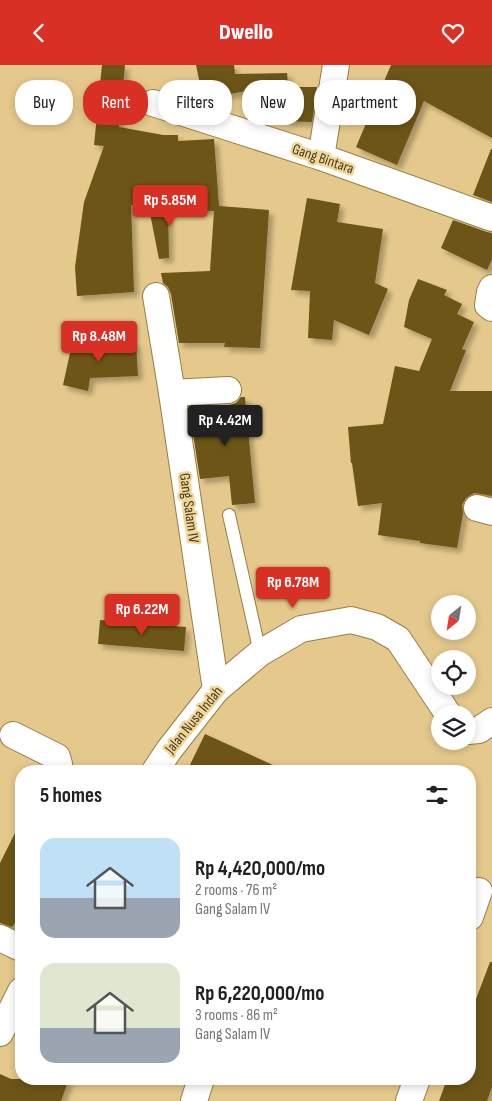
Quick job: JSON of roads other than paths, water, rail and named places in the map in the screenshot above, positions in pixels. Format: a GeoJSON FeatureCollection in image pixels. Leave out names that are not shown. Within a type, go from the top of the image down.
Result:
{"type":"FeatureCollection","features":[{"type":"Feature","properties":{"kind":"street"},"geometry":{"type":"LineString","coordinates":[[321,157],[336,65]]}},
{"type":"Feature","properties":{"kind":"street","name":"Gang Bintara"},"geometry":{"type":"LineString","coordinates":[[153,103],[321,157],[492,218]]}},
{"type":"Feature","properties":{"kind":"street"},"geometry":{"type":"LineString","coordinates":[[492,288],[488,305],[492,308]]}},
{"type":"Feature","properties":{"kind":"street","name":"Gang Salam IV"},"geometry":{"type":"LineString","coordinates":[[156,296],[216,690]]}},
{"type":"Feature","properties":{"kind":"street"},"geometry":{"type":"LineString","coordinates":[[172,393],[228,390]]}},
{"type":"Feature","properties":{"kind":"street","name":"Jalan Nusa Indah"},"geometry":{"type":"LineString","coordinates":[[159,765],[216,690],[260,653],[301,629],[351,620],[377,627],[398,639],[442,705]]}},
{"type":"Feature","properties":{"kind":"street"},"geometry":{"type":"LineString","coordinates":[[476,730],[492,721]]}},
{"type":"Feature","properties":{"kind":"street"},"geometry":{"type":"LineString","coordinates":[[13,735],[57,757],[58,765]]}},
{"type":"Feature","properties":{"kind":"street"},"geometry":{"type":"LineString","coordinates":[[476,900],[479,891]]}},
{"type":"Feature","properties":{"kind":"street"},"geometry":{"type":"LineString","coordinates":[[0,937],[15,945]]}},
{"type":"Feature","properties":{"kind":"street"},"geometry":{"type":"LineString","coordinates":[[0,1033],[15,1003]]}},
{"type":"Feature","properties":{"kind":"street"},"geometry":{"type":"LineString","coordinates":[[194,1101],[199,1085]]}},
{"type":"Feature","properties":{"kind":"street"},"geometry":{"type":"LineString","coordinates":[[410,1101],[415,1085]]}},
{"type":"Feature","properties":{"kind":"lane"},"geometry":{"type":"LineString","coordinates":[[229,515],[260,653]]}}]}
